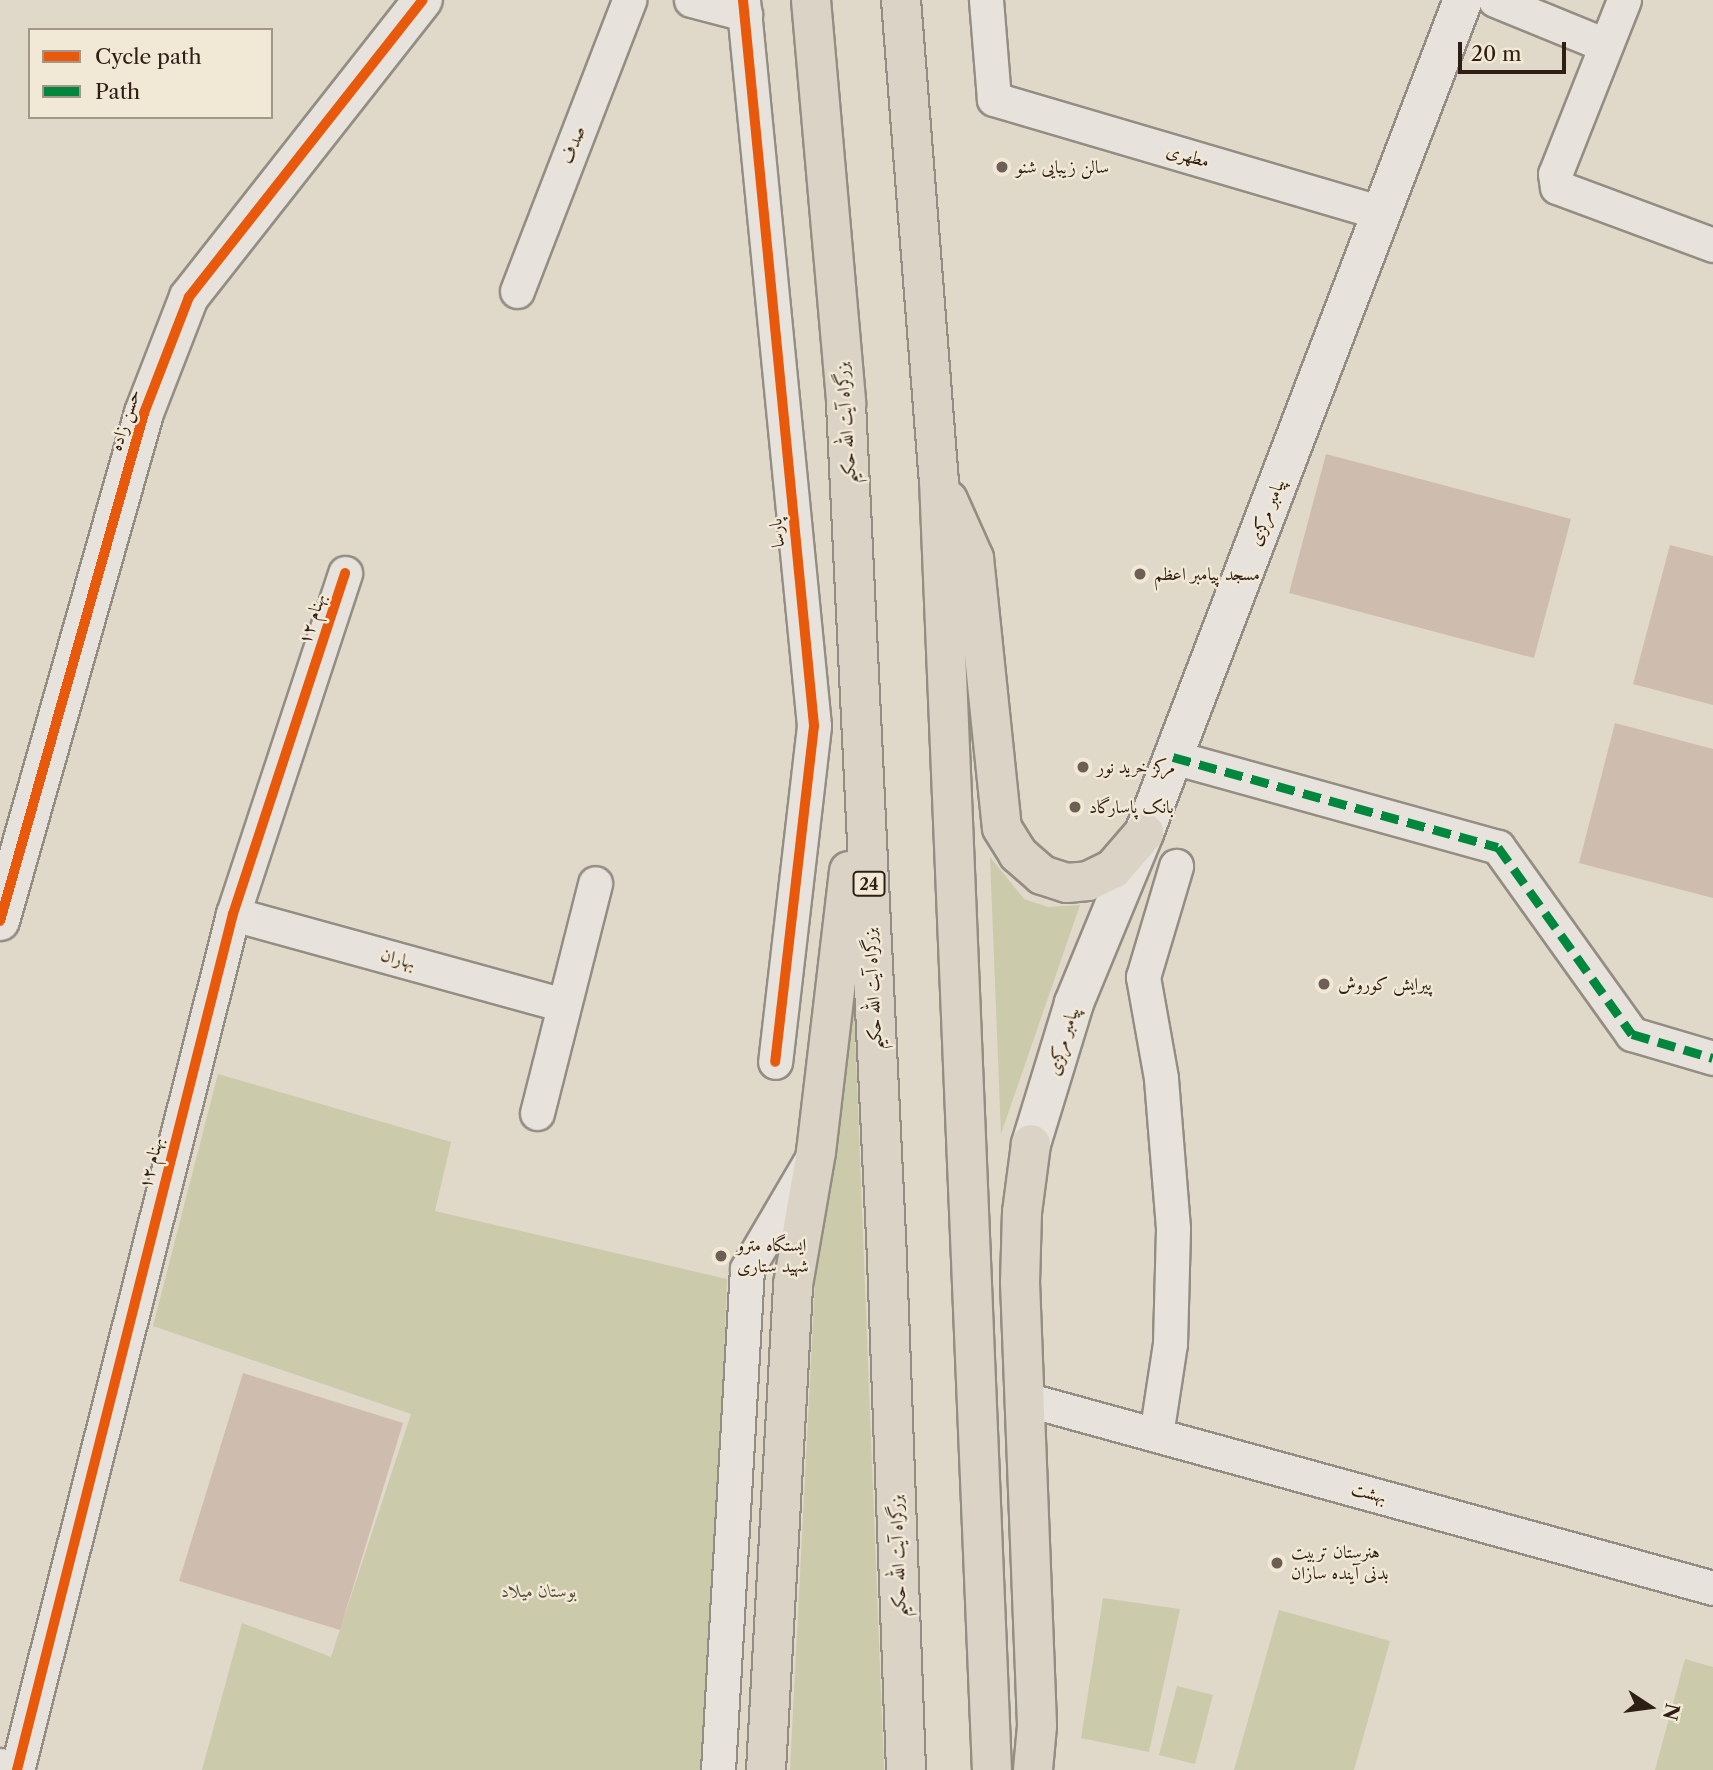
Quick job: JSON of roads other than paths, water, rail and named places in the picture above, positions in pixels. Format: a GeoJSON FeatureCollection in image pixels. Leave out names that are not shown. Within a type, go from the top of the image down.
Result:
{"type":"FeatureCollection","features":[{"type":"Feature","properties":{"kind":"highway","name":"بزرگراه آیت الله حکیم"},"geometry":{"type":"LineString","coordinates":[[811,0],[846,404],[887,1259],[906,1770]]}},
{"type":"Feature","properties":{"kind":"highway"},"geometry":{"type":"LineString","coordinates":[[901,0],[939,480],[992,1770]]}},
{"type":"Feature","properties":{"kind":"highway"},"geometry":{"type":"LineString","coordinates":[[939,480],[974,558],[1002,828],[1018,854],[1042,875],[1067,883],[1088,881],[1113,869],[1144,833]]}},
{"type":"Feature","properties":{"kind":"highway"},"geometry":{"type":"LineString","coordinates":[[766,1770],[793,1286],[816,1152],[863,758]]}},
{"type":"Feature","properties":{"kind":"highway"},"geometry":{"type":"LineString","coordinates":[[1031,1144],[1022,1212],[1020,1282],[1037,1726],[1033,1770]]}},
{"type":"Feature","properties":{"kind":"main road","name":"حسن زاده"},"geometry":{"type":"LineString","coordinates":[[0,921],[144,413],[189,297],[423,0]]}},
{"type":"Feature","properties":{"kind":"main road","name":"پیامبر مرکزی"},"geometry":{"type":"LineString","coordinates":[[1031,1144],[1074,1003],[1144,833],[1463,0]]}},
{"type":"Feature","properties":{"kind":"main road"},"geometry":{"type":"LineString","coordinates":[[0,1768],[5,1770]]}},
{"type":"Feature","properties":{"kind":"street","name":"صدف"},"geometry":{"type":"LineString","coordinates":[[517,290],[629,0]]}},
{"type":"Feature","properties":{"kind":"street"},"geometry":{"type":"LineString","coordinates":[[691,0],[744,7]]}},
{"type":"Feature","properties":{"kind":"street","name":"مطهری"},"geometry":{"type":"LineString","coordinates":[[986,0],[994,99],[1381,213]]}},
{"type":"Feature","properties":{"kind":"street"},"geometry":{"type":"LineString","coordinates":[[1495,0],[1605,45]]}},
{"type":"Feature","properties":{"kind":"street"},"geometry":{"type":"LineString","coordinates":[[1624,0],[1555,174],[1556,187],[1713,245]]}},
{"type":"Feature","properties":{"kind":"street","name":"پارسا"},"geometry":{"type":"LineString","coordinates":[[744,7],[814,726],[775,1062]]}},
{"type":"Feature","properties":{"kind":"street","name":"بهنام ۱۲"},"geometry":{"type":"LineString","coordinates":[[17,1770],[233,914],[345,573]]}},
{"type":"Feature","properties":{"kind":"street"},"geometry":{"type":"LineString","coordinates":[[1173,757],[1498,847],[1632,1034],[1713,1058]]}},
{"type":"Feature","properties":{"kind":"street"},"geometry":{"type":"LineString","coordinates":[[1156,1435],[1170,1344],[1173,1228],[1161,1078],[1143,977],[1176,866]]}},
{"type":"Feature","properties":{"kind":"street"},"geometry":{"type":"LineString","coordinates":[[537,1112],[594,883]]}},
{"type":"Feature","properties":{"kind":"street","name":"بهاران"},"geometry":{"type":"LineString","coordinates":[[233,914],[563,1005]]}},
{"type":"Feature","properties":{"kind":"street"},"geometry":{"type":"LineString","coordinates":[[718,1770],[747,1269],[816,1152]]}},
{"type":"Feature","properties":{"kind":"street","name":"بهشت"},"geometry":{"type":"LineString","coordinates":[[1025,1399],[1713,1588]]}},
{"type":"Feature","properties":{"kind":"place","name":"سالن زیبایی شنو"},"geometry":{"type":"Point","coordinates":[1002,167]}},
{"type":"Feature","properties":{"kind":"place","name":"مسجد پیامبر اعظم"},"geometry":{"type":"Point","coordinates":[1140,574]}},
{"type":"Feature","properties":{"kind":"place","name":"مرکز خرید نور"},"geometry":{"type":"Point","coordinates":[1083,767]}},
{"type":"Feature","properties":{"kind":"place","name":"بانک پاسارگاد"},"geometry":{"type":"Point","coordinates":[1075,807]}},
{"type":"Feature","properties":{"kind":"place","name":"پیرایش کوروش"},"geometry":{"type":"Point","coordinates":[1324,984]}},
{"type":"Feature","properties":{"kind":"place","name":"ایستگاه مترو شهید ستاری"},"geometry":{"type":"Point","coordinates":[721,1256]}},
{"type":"Feature","properties":{"kind":"place","name":"هنرستان تربیت بدنی آینده سازان"},"geometry":{"type":"Point","coordinates":[1277,1563]}},
{"type":"Feature","properties":{"kind":"park label","name":"بوستان میلاد"},"geometry":{"type":"Point","coordinates":[539,1591]}}]}
